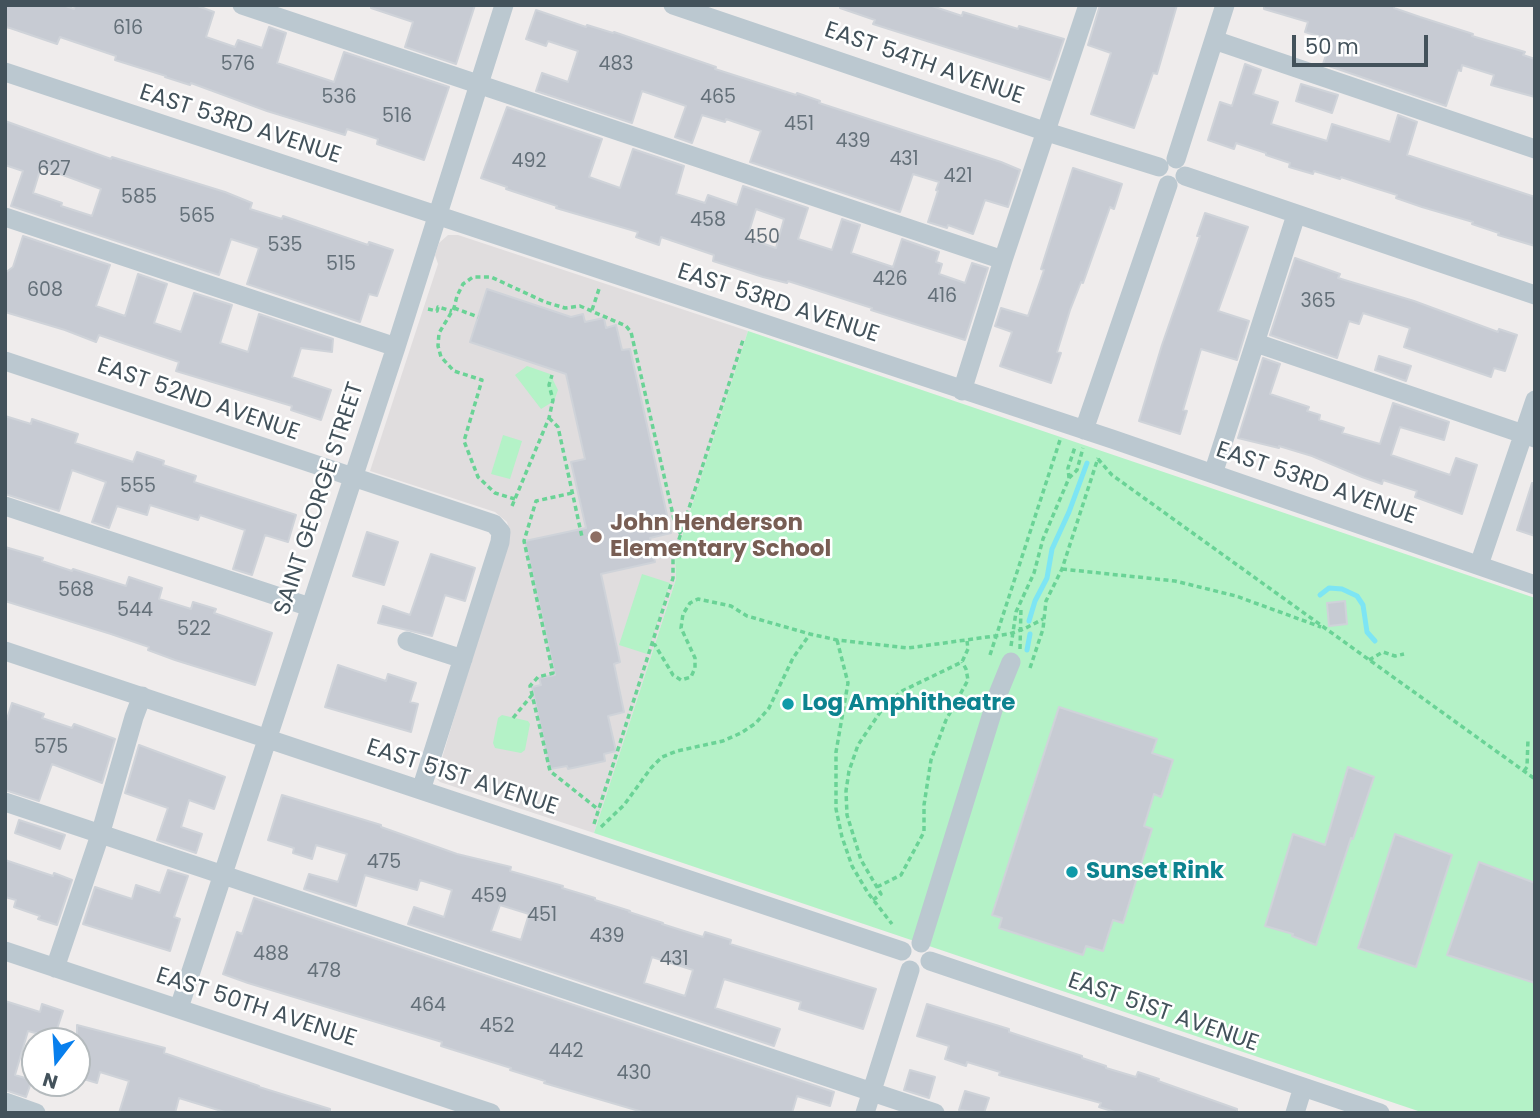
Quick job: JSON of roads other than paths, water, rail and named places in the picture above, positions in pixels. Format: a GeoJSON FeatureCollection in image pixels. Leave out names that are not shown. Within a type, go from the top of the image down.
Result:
{"type":"FeatureCollection","features":[{"type":"Feature","properties":{"kind":"street"},"geometry":{"type":"LineString","coordinates":[[242,5],[1003,260]]}},
{"type":"Feature","properties":{"kind":"street","name":"SAINT GEORGE STREET"},"geometry":{"type":"LineString","coordinates":[[179,1008],[396,347],[504,5]]}},
{"type":"Feature","properties":{"kind":"street","name":"EAST 54TH AVENUE"},"geometry":{"type":"LineString","coordinates":[[674,5],[1535,295]]}},
{"type":"Feature","properties":{"kind":"street"},"geometry":{"type":"LineString","coordinates":[[962,391],[1088,5]]}},
{"type":"Feature","properties":{"kind":"street"},"geometry":{"type":"LineString","coordinates":[[1082,437],[1172,172],[1225,5]]}},
{"type":"Feature","properties":{"kind":"street"},"geometry":{"type":"LineString","coordinates":[[1214,40],[1535,149]]}},
{"type":"Feature","properties":{"kind":"street","name":"EAST 53RD AVENUE"},"geometry":{"type":"LineString","coordinates":[[5,72],[962,391],[1082,437],[1213,474],[1535,584]]}},
{"type":"Feature","properties":{"kind":"street"},"geometry":{"type":"LineString","coordinates":[[1213,474],[1296,215]]}},
{"type":"Feature","properties":{"kind":"street"},"geometry":{"type":"LineString","coordinates":[[5,217],[396,347]]}},
{"type":"Feature","properties":{"kind":"street"},"geometry":{"type":"LineString","coordinates":[[1256,343],[1529,436]]}},
{"type":"Feature","properties":{"kind":"street","name":"EAST 52ND AVENUE"},"geometry":{"type":"LineString","coordinates":[[5,361],[494,524],[501,531],[500,542],[463,659]]}},
{"type":"Feature","properties":{"kind":"street"},"geometry":{"type":"LineString","coordinates":[[1479,565],[1529,436],[1535,400]]}},
{"type":"Feature","properties":{"kind":"street"},"geometry":{"type":"LineString","coordinates":[[5,506],[310,607]]}},
{"type":"Feature","properties":{"kind":"street"},"geometry":{"type":"LineString","coordinates":[[407,641],[463,659],[421,790]]}},
{"type":"Feature","properties":{"kind":"street","name":"EAST 51ST AVENUE"},"geometry":{"type":"LineString","coordinates":[[5,651],[421,790],[911,947]]}},
{"type":"Feature","properties":{"kind":"street"},"geometry":{"type":"LineString","coordinates":[[911,947],[928,948],[930,961],[920,971],[910,970],[902,960],[911,947],[1013,656]]}},
{"type":"Feature","properties":{"kind":"street"},"geometry":{"type":"LineString","coordinates":[[55,968],[100,835],[142,696]]}},
{"type":"Feature","properties":{"kind":"street"},"geometry":{"type":"LineString","coordinates":[[5,802],[935,1113]]}},
{"type":"Feature","properties":{"kind":"street","name":"EAST 50TH AVENUE"},"geometry":{"type":"LineString","coordinates":[[5,951],[491,1113]]}},
{"type":"Feature","properties":{"kind":"street","name":"EAST 51ST AVENUE"},"geometry":{"type":"LineString","coordinates":[[930,961],[1380,1113]]}},
{"type":"Feature","properties":{"kind":"street"},"geometry":{"type":"LineString","coordinates":[[865,1113],[910,970]]}},
{"type":"Feature","properties":{"kind":"street"},"geometry":{"type":"LineString","coordinates":[[1295,1113],[1303,1087]]}},
{"type":"Feature","properties":{"kind":"street"},"geometry":{"type":"LineString","coordinates":[[5,1102],[36,1113]]}},
{"type":"Feature","properties":{"kind":"waterway"},"geometry":{"type":"LineString","coordinates":[[1029,621],[1035,601],[1047,578],[1052,549],[1087,463]]}},
{"type":"Feature","properties":{"kind":"waterway"},"geometry":{"type":"LineString","coordinates":[[1320,595],[1329,588],[1342,589],[1357,596],[1363,605],[1367,632],[1375,641]]}},
{"type":"Feature","properties":{"kind":"waterway"},"geometry":{"type":"LineString","coordinates":[[1027,650],[1030,634]]}},
{"type":"Feature","properties":{"kind":"place","name":"John Henderson Elementary School"},"geometry":{"type":"Point","coordinates":[596,537]}},
{"type":"Feature","properties":{"kind":"place","name":"Log Amphitheatre"},"geometry":{"type":"Point","coordinates":[788,704]}},
{"type":"Feature","properties":{"kind":"place","name":"Sunset Rink"},"geometry":{"type":"Point","coordinates":[1072,872]}}]}
